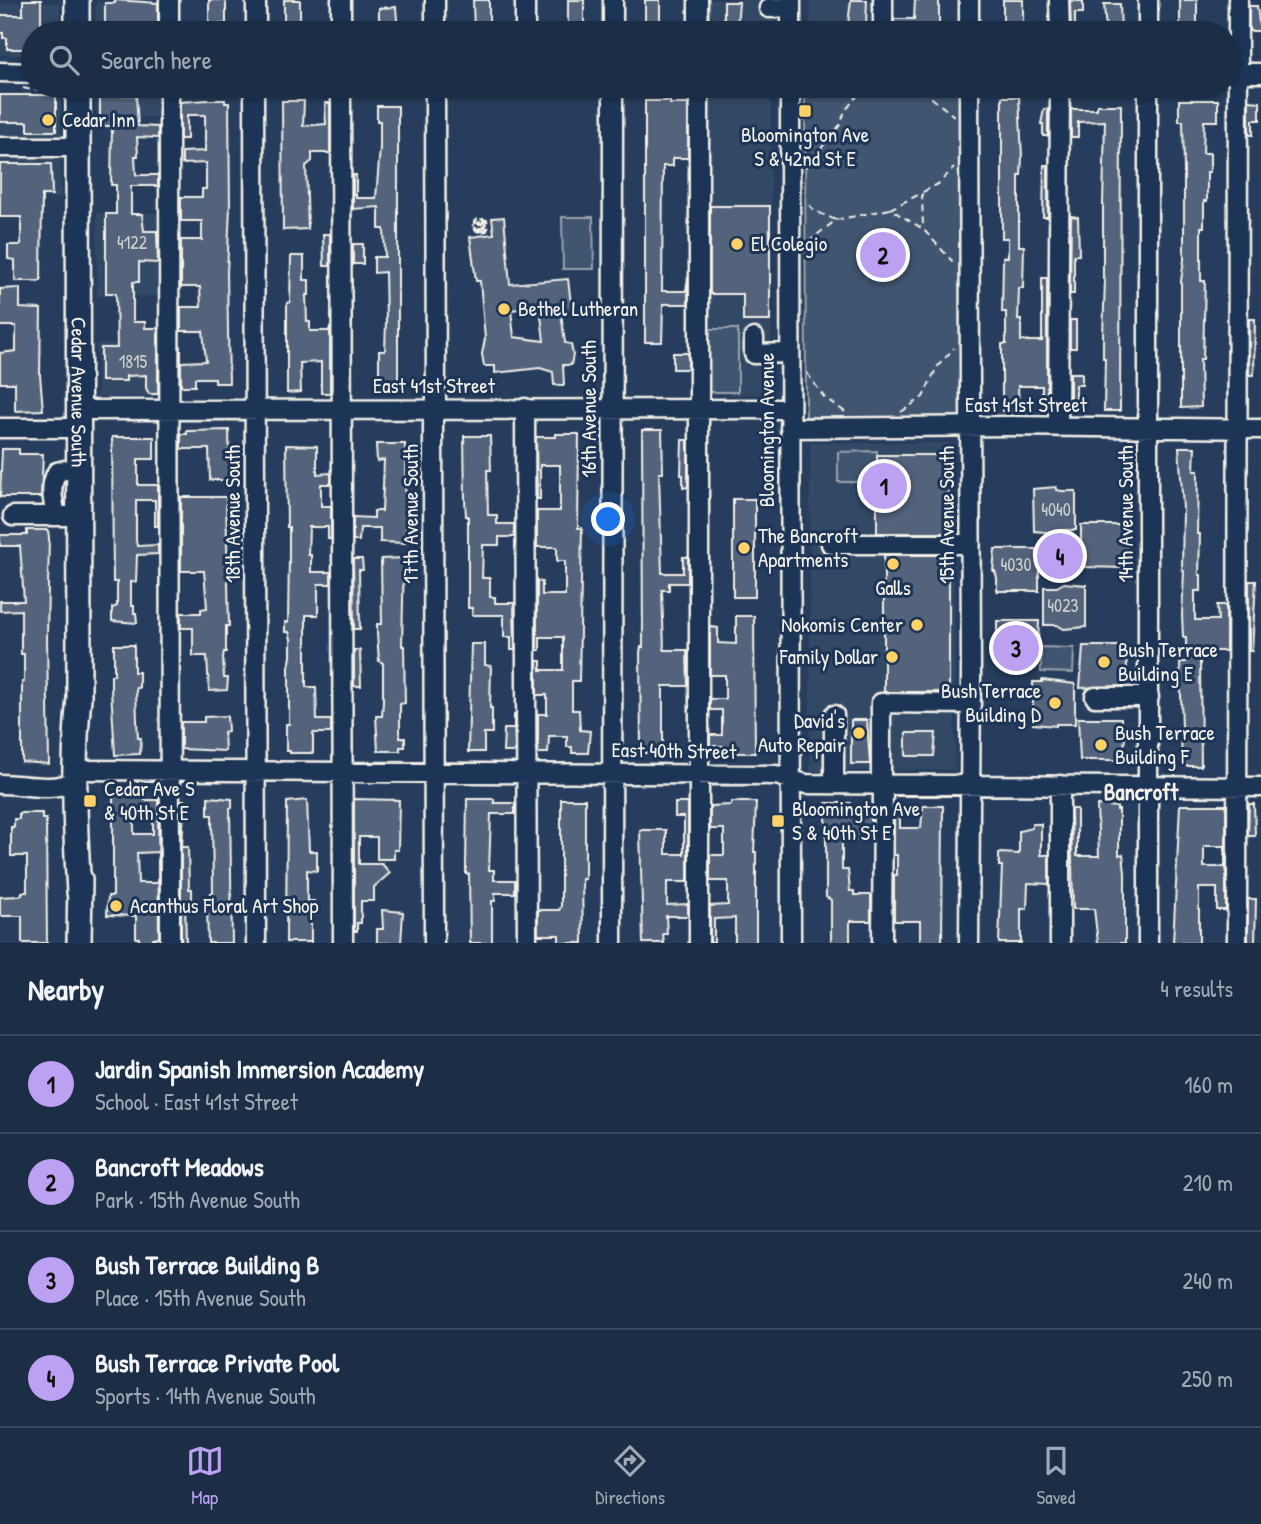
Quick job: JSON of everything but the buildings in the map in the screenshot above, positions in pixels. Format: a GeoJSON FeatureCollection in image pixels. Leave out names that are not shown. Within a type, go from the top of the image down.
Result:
{"type":"FeatureCollection","features":[{"type":"Feature","properties":{"kind":"main road"},"geometry":{"type":"LineString","coordinates":[[77,0],[77,21]]}},
{"type":"Feature","properties":{"kind":"main road","name":"Cedar Avenue South"},"geometry":{"type":"LineString","coordinates":[[79,943],[79,892],[86,808],[73,750],[79,698],[67,516],[78,467],[78,147],[84,98]]}},
{"type":"Feature","properties":{"kind":"street"},"geometry":{"type":"LineString","coordinates":[[169,0],[169,21]]}},
{"type":"Feature","properties":{"kind":"street"},"geometry":{"type":"LineString","coordinates":[[256,0],[256,21]]}},
{"type":"Feature","properties":{"kind":"street"},"geometry":{"type":"LineString","coordinates":[[341,0],[341,21]]}},
{"type":"Feature","properties":{"kind":"street"},"geometry":{"type":"LineString","coordinates":[[435,0],[435,21]]}},
{"type":"Feature","properties":{"kind":"street"},"geometry":{"type":"LineString","coordinates":[[525,0],[525,21]]}},
{"type":"Feature","properties":{"kind":"street"},"geometry":{"type":"LineString","coordinates":[[613,0],[613,21]]}},
{"type":"Feature","properties":{"kind":"street"},"geometry":{"type":"LineString","coordinates":[[698,0],[698,21]]}},
{"type":"Feature","properties":{"kind":"street"},"geometry":{"type":"LineString","coordinates":[[883,0],[883,21]]}},
{"type":"Feature","properties":{"kind":"street"},"geometry":{"type":"LineString","coordinates":[[969,0],[969,21]]}},
{"type":"Feature","properties":{"kind":"street"},"geometry":{"type":"LineString","coordinates":[[1059,0],[1059,21]]}},
{"type":"Feature","properties":{"kind":"street"},"geometry":{"type":"LineString","coordinates":[[1148,0],[1148,21]]}},
{"type":"Feature","properties":{"kind":"street"},"geometry":{"type":"LineString","coordinates":[[1237,21],[1238,0]]}},
{"type":"Feature","properties":{"kind":"street"},"geometry":{"type":"LineString","coordinates":[[769,8],[791,3],[791,21]]}},
{"type":"Feature","properties":{"kind":"street"},"geometry":{"type":"LineString","coordinates":[[0,72],[21,73]]}},
{"type":"Feature","properties":{"kind":"street"},"geometry":{"type":"LineString","coordinates":[[1240,73],[1261,73]]}},
{"type":"Feature","properties":{"kind":"street"},"geometry":{"type":"LineString","coordinates":[[169,98],[170,943]]}},
{"type":"Feature","properties":{"kind":"street","name":"18th Avenue South"},"geometry":{"type":"LineString","coordinates":[[254,98],[256,943]]}},
{"type":"Feature","properties":{"kind":"street"},"geometry":{"type":"LineString","coordinates":[[341,98],[343,943]]}},
{"type":"Feature","properties":{"kind":"street","name":"17th Avenue South"},"geometry":{"type":"LineString","coordinates":[[433,943],[435,98]]}},
{"type":"Feature","properties":{"kind":"street","name":"16th Avenue South"},"geometry":{"type":"LineString","coordinates":[[612,943],[613,98]]}},
{"type":"Feature","properties":{"kind":"street"},"geometry":{"type":"LineString","coordinates":[[699,98],[699,943]]}},
{"type":"Feature","properties":{"kind":"street","name":"Bloomington Avenue"},"geometry":{"type":"LineString","coordinates":[[790,98],[790,943]]}},
{"type":"Feature","properties":{"kind":"street","name":"15th Avenue South"},"geometry":{"type":"LineString","coordinates":[[969,98],[969,943]]}},
{"type":"Feature","properties":{"kind":"street"},"geometry":{"type":"LineString","coordinates":[[1058,427],[1060,98]]}},
{"type":"Feature","properties":{"kind":"street","name":"14th Avenue South"},"geometry":{"type":"LineString","coordinates":[[1148,98],[1148,943]]}},
{"type":"Feature","properties":{"kind":"street"},"geometry":{"type":"LineString","coordinates":[[1233,98],[1237,428],[1237,943]]}},
{"type":"Feature","properties":{"kind":"street"},"geometry":{"type":"LineString","coordinates":[[0,147],[78,147]]}},
{"type":"Feature","properties":{"kind":"street"},"geometry":{"type":"LineString","coordinates":[[754,338],[754,354],[790,353]]}},
{"type":"Feature","properties":{"kind":"street"},"geometry":{"type":"LineString","coordinates":[[525,408],[527,943]]}},
{"type":"Feature","properties":{"kind":"street","name":"East 41st Street"},"geometry":{"type":"LineString","coordinates":[[0,428],[169,410],[790,409]]}},
{"type":"Feature","properties":{"kind":"street","name":"East 41st Street"},"geometry":{"type":"LineString","coordinates":[[790,428],[1261,429]]}},
{"type":"Feature","properties":{"kind":"street"},"geometry":{"type":"LineString","coordinates":[[13,516],[67,516]]}},
{"type":"Feature","properties":{"kind":"street"},"geometry":{"type":"LineString","coordinates":[[831,544],[970,544]]}},
{"type":"Feature","properties":{"kind":"street"},"geometry":{"type":"LineString","coordinates":[[1095,697],[1149,697]]}},
{"type":"Feature","properties":{"kind":"street"},"geometry":{"type":"LineString","coordinates":[[882,943],[881,703],[971,704]]}},
{"type":"Feature","properties":{"kind":"street"},"geometry":{"type":"LineString","coordinates":[[834,715],[834,784]]}},
{"type":"Feature","properties":{"kind":"street","name":"East 40th Street"},"geometry":{"type":"LineString","coordinates":[[4,784],[63,786],[79,776],[134,769],[256,773],[776,775],[806,784],[1261,787]]}},
{"type":"Feature","properties":{"kind":"street"},"geometry":{"type":"LineString","coordinates":[[1060,785],[1060,943]]}},
{"type":"Feature","properties":{"kind":"path"},"geometry":{"type":"LineString","coordinates":[[806,167],[840,125],[845,111],[856,98]]}},
{"type":"Feature","properties":{"kind":"path"},"geometry":{"type":"LineString","coordinates":[[932,98],[956,118]]}},
{"type":"Feature","properties":{"kind":"path"},"geometry":{"type":"LineString","coordinates":[[808,242],[836,220],[890,209],[922,193],[938,184],[957,166]]}},
{"type":"Feature","properties":{"kind":"path"},"geometry":{"type":"LineString","coordinates":[[922,193],[923,229]]}},
{"type":"Feature","properties":{"kind":"path"},"geometry":{"type":"LineString","coordinates":[[808,204],[815,211],[836,220]]}},
{"type":"Feature","properties":{"kind":"path"},"geometry":{"type":"LineString","coordinates":[[890,209],[923,229],[953,262]]}},
{"type":"Feature","properties":{"kind":"path"},"geometry":{"type":"LineString","coordinates":[[472,226],[479,220],[483,220],[486,224],[486,228],[484,230],[480,231],[474,227],[478,231],[483,232],[488,227],[485,220],[480,219],[474,222],[479,218],[487,220],[489,226],[487,231],[481,233],[475,230],[474,226],[480,230],[483,230],[486,227],[485,223],[479,221],[478,224],[482,224],[483,227],[479,228],[482,228],[484,226],[482,223],[478,223],[480,222],[485,225],[484,228],[479,229],[478,227],[481,226]]}},
{"type":"Feature","properties":{"kind":"path"},"geometry":{"type":"LineString","coordinates":[[900,413],[923,397],[937,367],[956,346]]}},
{"type":"Feature","properties":{"kind":"path"},"geometry":{"type":"LineString","coordinates":[[807,373],[824,397],[846,412]]}},
{"type":"Feature","properties":{"kind":"shaded area"},"geometry":{"type":"Polygon","coordinates":[[[703,0],[774,0],[774,21],[703,21],[703,0]]]}},
{"type":"Feature","properties":{"kind":"shaded area"},"geometry":{"type":"Polygon","coordinates":[[[810,0],[881,0],[881,21],[810,21],[810,0]]]}},
{"type":"Feature","properties":{"kind":"shaded area"},"geometry":{"type":"Polygon","coordinates":[[[96,2],[168,3],[168,21],[96,21],[96,2]]]}},
{"type":"Feature","properties":{"kind":"shaded area"},"geometry":{"type":"Polygon","coordinates":[[[0,3],[60,3],[60,21],[21,21],[21,56],[0,55],[0,3]]]}},
{"type":"Feature","properties":{"kind":"shaded area"},"geometry":{"type":"Polygon","coordinates":[[[0,94],[21,94],[21,98],[61,98],[61,198],[0,198],[0,94]]]}},
{"type":"Feature","properties":{"kind":"shaded area"},"geometry":{"type":"Polygon","coordinates":[[[97,98],[166,98],[166,117],[97,117],[97,98]]]}},
{"type":"Feature","properties":{"kind":"shaded area","name":"El Colegio"},"geometry":{"type":"Polygon","coordinates":[[[703,98],[771,98],[771,394],[703,394],[703,98]]]}},
{"type":"Feature","properties":{"kind":"shaded area"},"geometry":{"type":"Polygon","coordinates":[[[805,98],[960,98],[960,417],[806,417],[805,98]]]}},
{"type":"Feature","properties":{"kind":"shaded area"},"geometry":{"type":"Polygon","coordinates":[[[97,213],[167,213],[167,296],[97,296],[97,213]]]}},
{"type":"Feature","properties":{"kind":"shaded area"},"geometry":{"type":"Polygon","coordinates":[[[562,217],[593,217],[594,269],[563,269],[562,217]]]}},
{"type":"Feature","properties":{"kind":"shaded area"},"geometry":{"type":"Polygon","coordinates":[[[706,329],[738,329],[738,392],[706,392],[706,329]]]}},
{"type":"Feature","properties":{"kind":"shaded area"},"geometry":{"type":"Polygon","coordinates":[[[97,344],[167,344],[167,396],[97,397],[97,344]]]}},
{"type":"Feature","properties":{"kind":"shaded area"},"geometry":{"type":"Polygon","coordinates":[[[810,443],[954,443],[955,770],[810,771],[810,443]]]}},
{"type":"Feature","properties":{"kind":"shaded area"},"geometry":{"type":"Polygon","coordinates":[[[877,451],[877,482],[838,482],[838,452],[877,451]]]}},
{"type":"Feature","properties":{"kind":"shaded area"},"geometry":{"type":"Polygon","coordinates":[[[1054,547],[1066,547],[1066,570],[1052,570],[1054,547]]]}},
{"type":"Feature","properties":{"kind":"shaded area"},"geometry":{"type":"Polygon","coordinates":[[[1041,647],[1074,648],[1073,673],[1041,672],[1041,647]]]}},
{"type":"Feature","properties":{"kind":"place","name":"Bloomington Ave S & 42nd St E"},"geometry":{"type":"Point","coordinates":[805,111]}},
{"type":"Feature","properties":{"kind":"place","name":"Cedar Inn"},"geometry":{"type":"Point","coordinates":[48,120]}},
{"type":"Feature","properties":{"kind":"place","name":"El Colegio"},"geometry":{"type":"Point","coordinates":[737,244]}},
{"type":"Feature","properties":{"kind":"place","name":"Bancroft Meadows"},"geometry":{"type":"Point","coordinates":[883,255]}},
{"type":"Feature","properties":{"kind":"place","name":"Bethel Lutheran"},"geometry":{"type":"Point","coordinates":[504,309]}},
{"type":"Feature","properties":{"kind":"place","name":"Jardin Spanish Immersion Academy"},"geometry":{"type":"Point","coordinates":[884,486]}},
{"type":"Feature","properties":{"kind":"place","name":"The Bancroft Apartments"},"geometry":{"type":"Point","coordinates":[744,548]}},
{"type":"Feature","properties":{"kind":"place","name":"Bush Terrace Private Pool"},"geometry":{"type":"Point","coordinates":[1060,556]}},
{"type":"Feature","properties":{"kind":"place","name":"Galls"},"geometry":{"type":"Point","coordinates":[893,564]}},
{"type":"Feature","properties":{"kind":"place","name":"Nokomis Center"},"geometry":{"type":"Point","coordinates":[917,625]}},
{"type":"Feature","properties":{"kind":"place","name":"Bush Terrace Building B"},"geometry":{"type":"Point","coordinates":[1016,648]}},
{"type":"Feature","properties":{"kind":"place","name":"Family Dollar"},"geometry":{"type":"Point","coordinates":[892,657]}},
{"type":"Feature","properties":{"kind":"place","name":"Bush Terrace Building E"},"geometry":{"type":"Point","coordinates":[1104,662]}},
{"type":"Feature","properties":{"kind":"place","name":"Bush Terrace Building D"},"geometry":{"type":"Point","coordinates":[1055,703]}},
{"type":"Feature","properties":{"kind":"place","name":"David's Auto Repair"},"geometry":{"type":"Point","coordinates":[859,733]}},
{"type":"Feature","properties":{"kind":"place","name":"Bush Terrace Building F"},"geometry":{"type":"Point","coordinates":[1101,745]}},
{"type":"Feature","properties":{"kind":"place","name":"Cedar Ave S & 40th St E"},"geometry":{"type":"Point","coordinates":[90,801]}},
{"type":"Feature","properties":{"kind":"place","name":"Bloomington Ave S & 40th St E"},"geometry":{"type":"Point","coordinates":[778,821]}},
{"type":"Feature","properties":{"kind":"place","name":"Acanthus Floral Art Shop"},"geometry":{"type":"Point","coordinates":[116,906]}},
{"type":"Feature","properties":{"kind":"district","name":"Bancroft"},"geometry":{"type":"Point","coordinates":[1141,792]}}]}
